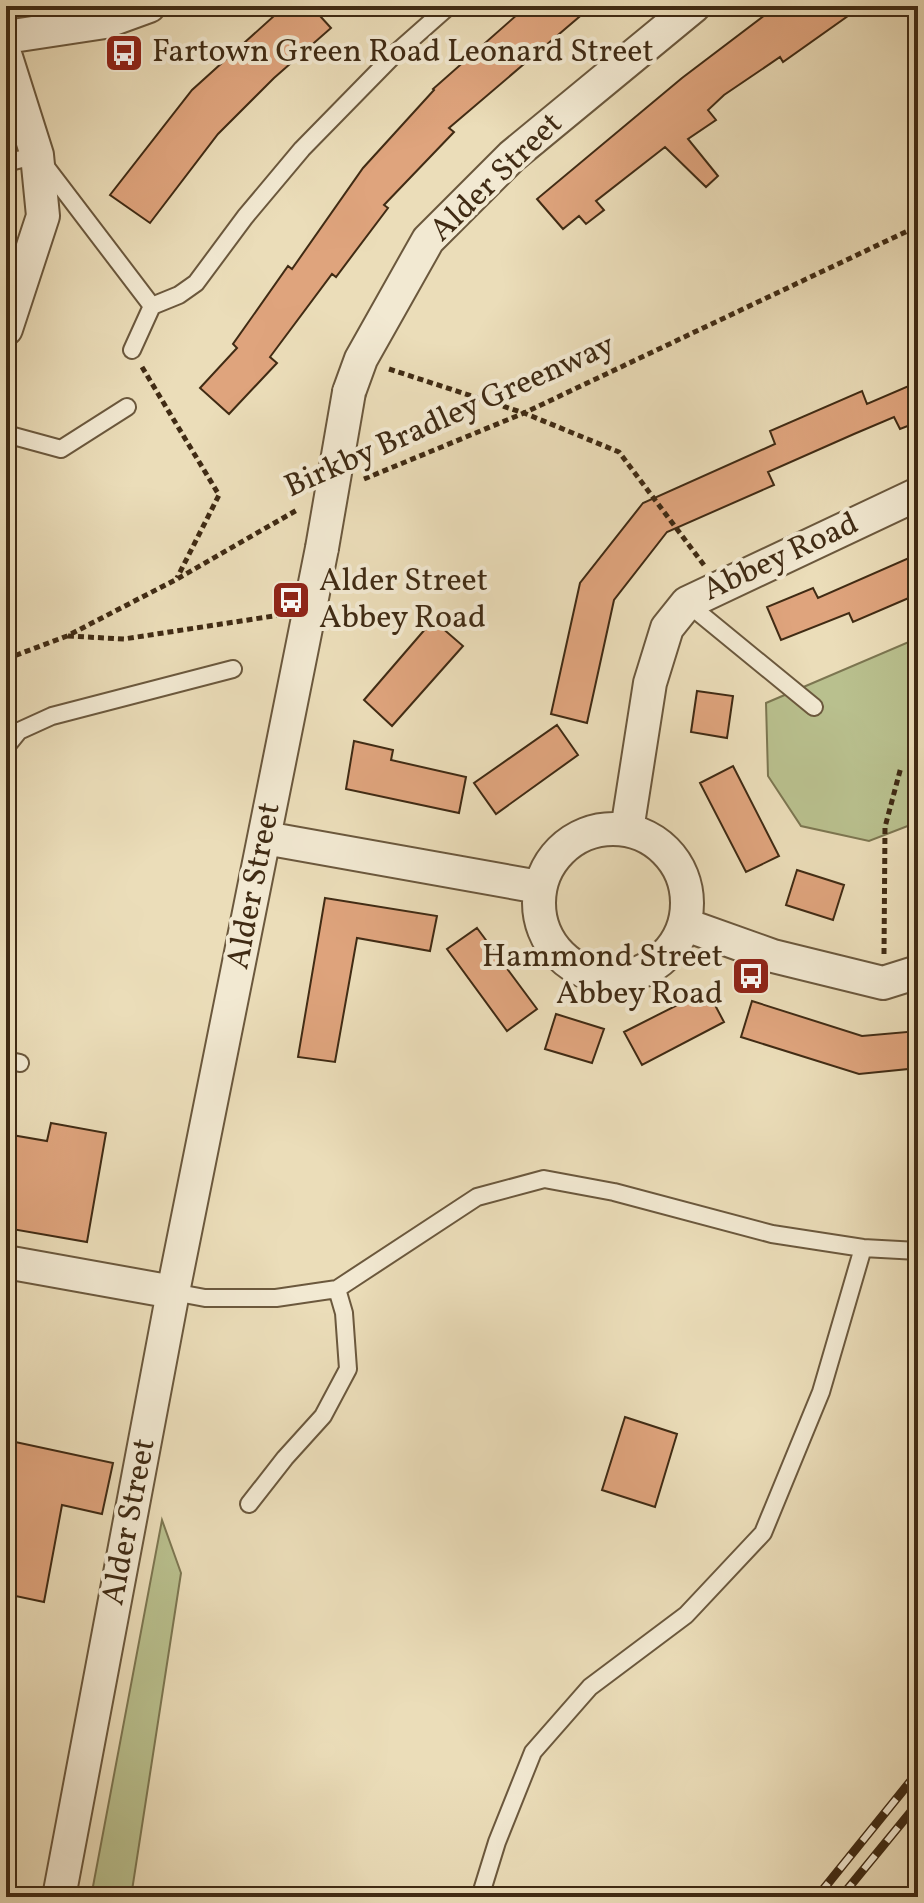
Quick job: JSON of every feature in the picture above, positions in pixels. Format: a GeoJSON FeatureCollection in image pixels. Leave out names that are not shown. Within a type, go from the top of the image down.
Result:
{"type":"FeatureCollection","features":[{"type":"Feature","properties":{"kind":"street"},"geometry":{"type":"LineString","coordinates":[[6,37],[105,22],[149,6]]}},
{"type":"Feature","properties":{"kind":"street","name":"Alder Street"},"geometry":{"type":"LineString","coordinates":[[59,1897],[173,1292],[322,548],[349,392],[361,359],[428,240],[512,156],[676,11]]}},
{"type":"Feature","properties":{"kind":"street"},"geometry":{"type":"LineString","coordinates":[[6,57],[37,155],[43,216],[6,329]]}},
{"type":"Feature","properties":{"kind":"street","name":"Abbey Road"},"geometry":{"type":"LineString","coordinates":[[627,830],[650,683],[667,628],[687,603],[918,494]]}},
{"type":"Feature","properties":{"kind":"street"},"geometry":{"type":"LineString","coordinates":[[617,828],[643,834],[668,852],[682,875],[687,897],[686,925],[675,945],[653,965],[625,976],[599,976],[574,967],[547,939],[538,912],[539,887],[549,862],[564,846],[586,832],[617,828]]}},
{"type":"Feature","properties":{"kind":"street"},"geometry":{"type":"LineString","coordinates":[[265,838],[539,887]]}},
{"type":"Feature","properties":{"kind":"street"},"geometry":{"type":"LineString","coordinates":[[686,925],[773,956],[883,983],[918,972]]}},
{"type":"Feature","properties":{"kind":"street"},"geometry":{"type":"LineString","coordinates":[[6,1262],[173,1292]]}},
{"type":"Feature","properties":{"kind":"lane"},"geometry":{"type":"LineString","coordinates":[[132,350],[152,306],[179,295],[196,283],[245,217],[302,149],[397,52],[449,6]]}},
{"type":"Feature","properties":{"kind":"lane"},"geometry":{"type":"LineString","coordinates":[[6,163],[37,155],[152,306]]}},
{"type":"Feature","properties":{"kind":"lane"},"geometry":{"type":"LineString","coordinates":[[6,434],[61,449],[127,407]]}},
{"type":"Feature","properties":{"kind":"lane"},"geometry":{"type":"LineString","coordinates":[[687,603],[814,707]]}},
{"type":"Feature","properties":{"kind":"lane"},"geometry":{"type":"LineString","coordinates":[[6,747],[19,731],[52,716],[233,669]]}},
{"type":"Feature","properties":{"kind":"lane"},"geometry":{"type":"LineString","coordinates":[[173,1292],[205,1298],[276,1298],[337,1289],[477,1197],[544,1179],[614,1192],[772,1234],[863,1248],[918,1251]]}},
{"type":"Feature","properties":{"kind":"lane"},"geometry":{"type":"LineString","coordinates":[[480,1897],[497,1842],[533,1752],[590,1687],[686,1615],[763,1533],[821,1392],[863,1248]]}},
{"type":"Feature","properties":{"kind":"lane"},"geometry":{"type":"LineString","coordinates":[[249,1504],[323,1416],[348,1369],[344,1313],[337,1289]]}},
{"type":"Feature","properties":{"kind":"path","name":"Birkby Bradley Greenway"},"geometry":{"type":"LineString","coordinates":[[363,479],[524,413],[918,226]]}},
{"type":"Feature","properties":{"kind":"path"},"geometry":{"type":"LineString","coordinates":[[132,350],[219,495],[177,579]]}},
{"type":"Feature","properties":{"kind":"path"},"geometry":{"type":"LineString","coordinates":[[361,359],[524,413],[619,452],[720,587]]}},
{"type":"Feature","properties":{"kind":"path","name":"Birkby Bradley Greenway"},"geometry":{"type":"LineString","coordinates":[[6,659],[67,636],[177,579],[309,504]]}},
{"type":"Feature","properties":{"kind":"path"},"geometry":{"type":"LineString","coordinates":[[67,636],[124,639],[308,611]]}},
{"type":"Feature","properties":{"kind":"path"},"geometry":{"type":"LineString","coordinates":[[883,983],[885,827],[901,767]]}},
{"type":"Feature","properties":{"kind":"green space"},"geometry":{"type":"Polygon","coordinates":[[[918,638],[918,822],[869,841],[801,826],[768,776],[766,703],[918,638]]]}},
{"type":"Feature","properties":{"kind":"green space"},"geometry":{"type":"Polygon","coordinates":[[[162,1520],[181,1573],[131,1897],[91,1897],[162,1520]]]}},
{"type":"Feature","properties":{"kind":"building"},"geometry":{"type":"Polygon","coordinates":[[[285,6],[311,6],[331,28],[274,78],[218,134],[150,223],[110,195],[192,90],[285,6]]]}},
{"type":"Feature","properties":{"kind":"building"},"geometry":{"type":"Polygon","coordinates":[[[527,6],[592,6],[449,128],[454,132],[384,205],[388,208],[336,277],[332,274],[270,357],[277,363],[229,414],[200,388],[237,348],[233,344],[288,266],[292,269],[363,168],[433,89],[527,6]]]}},
{"type":"Feature","properties":{"kind":"building"},"geometry":{"type":"Polygon","coordinates":[[[777,6],[862,6],[783,62],[780,57],[724,95],[708,110],[716,120],[688,139],[718,176],[706,187],[665,147],[596,201],[604,210],[586,224],[579,216],[563,229],[537,199],[682,78],[777,6]]]}},
{"type":"Feature","properties":{"kind":"building"},"geometry":{"type":"Polygon","coordinates":[[[918,382],[918,422],[900,429],[894,417],[854,434],[768,472],[774,485],[667,532],[614,600],[587,723],[551,714],[580,583],[643,503],[775,444],[770,431],[862,391],[867,404],[918,382]]]}},
{"type":"Feature","properties":{"kind":"building"},"geometry":{"type":"Polygon","coordinates":[[[918,554],[918,594],[853,622],[849,613],[781,640],[767,607],[813,588],[818,598],[918,554]]]}},
{"type":"Feature","properties":{"kind":"building"},"geometry":{"type":"Polygon","coordinates":[[[433,620],[463,646],[392,726],[364,700],[433,620]]]}},
{"type":"Feature","properties":{"kind":"building"},"geometry":{"type":"Polygon","coordinates":[[[697,691],[733,696],[727,738],[691,732],[697,691]]]}},
{"type":"Feature","properties":{"kind":"building"},"geometry":{"type":"Polygon","coordinates":[[[557,725],[578,755],[496,814],[474,783],[557,725]]]}},
{"type":"Feature","properties":{"kind":"building"},"geometry":{"type":"Polygon","coordinates":[[[354,741],[393,750],[391,760],[466,777],[459,813],[346,789],[354,741]]]}},
{"type":"Feature","properties":{"kind":"building"},"geometry":{"type":"Polygon","coordinates":[[[733,766],[779,856],[746,872],[700,783],[733,766]]]}},
{"type":"Feature","properties":{"kind":"building"},"geometry":{"type":"Polygon","coordinates":[[[797,870],[844,885],[833,920],[786,905],[797,870]]]}},
{"type":"Feature","properties":{"kind":"building"},"geometry":{"type":"Polygon","coordinates":[[[325,898],[437,916],[430,951],[357,938],[335,1062],[298,1057],[325,898]]]}},
{"type":"Feature","properties":{"kind":"building"},"geometry":{"type":"Polygon","coordinates":[[[477,928],[537,1009],[507,1031],[447,949],[477,928]]]}},
{"type":"Feature","properties":{"kind":"building"},"geometry":{"type":"Polygon","coordinates":[[[707,990],[724,1022],[642,1065],[624,1032],[707,990]]]}},
{"type":"Feature","properties":{"kind":"building"},"geometry":{"type":"Polygon","coordinates":[[[752,1001],[862,1036],[918,1031],[918,1068],[859,1074],[741,1037],[752,1001]]]}},
{"type":"Feature","properties":{"kind":"building"},"geometry":{"type":"Polygon","coordinates":[[[556,1014],[604,1029],[592,1063],[545,1049],[556,1014]]]}},
{"type":"Feature","properties":{"kind":"building"},"geometry":{"type":"Polygon","coordinates":[[[51,1123],[106,1133],[87,1242],[6,1228],[6,1134],[47,1141],[51,1123]]]}},
{"type":"Feature","properties":{"kind":"building"},"geometry":{"type":"Polygon","coordinates":[[[625,1417],[677,1434],[655,1507],[602,1490],[625,1417]]]}},
{"type":"Feature","properties":{"kind":"building"},"geometry":{"type":"Polygon","coordinates":[[[6,1440],[113,1463],[102,1514],[62,1505],[44,1602],[6,1594],[6,1440]]]}},
{"type":"Feature","properties":{"kind":"railway"},"geometry":{"type":"LineString","coordinates":[[817,1897],[918,1772]]}},
{"type":"Feature","properties":{"kind":"railway"},"geometry":{"type":"LineString","coordinates":[[841,1897],[918,1803]]}},
{"type":"Feature","properties":{"kind":"place","name":"Fartown Green Road Leonard Street"},"geometry":{"type":"Point","coordinates":[124,53]}},
{"type":"Feature","properties":{"kind":"place","name":"Alder Street Abbey Road"},"geometry":{"type":"Point","coordinates":[291,600]}},
{"type":"Feature","properties":{"kind":"place","name":"Hammond Street Abbey Road"},"geometry":{"type":"Point","coordinates":[751,976]}}]}
